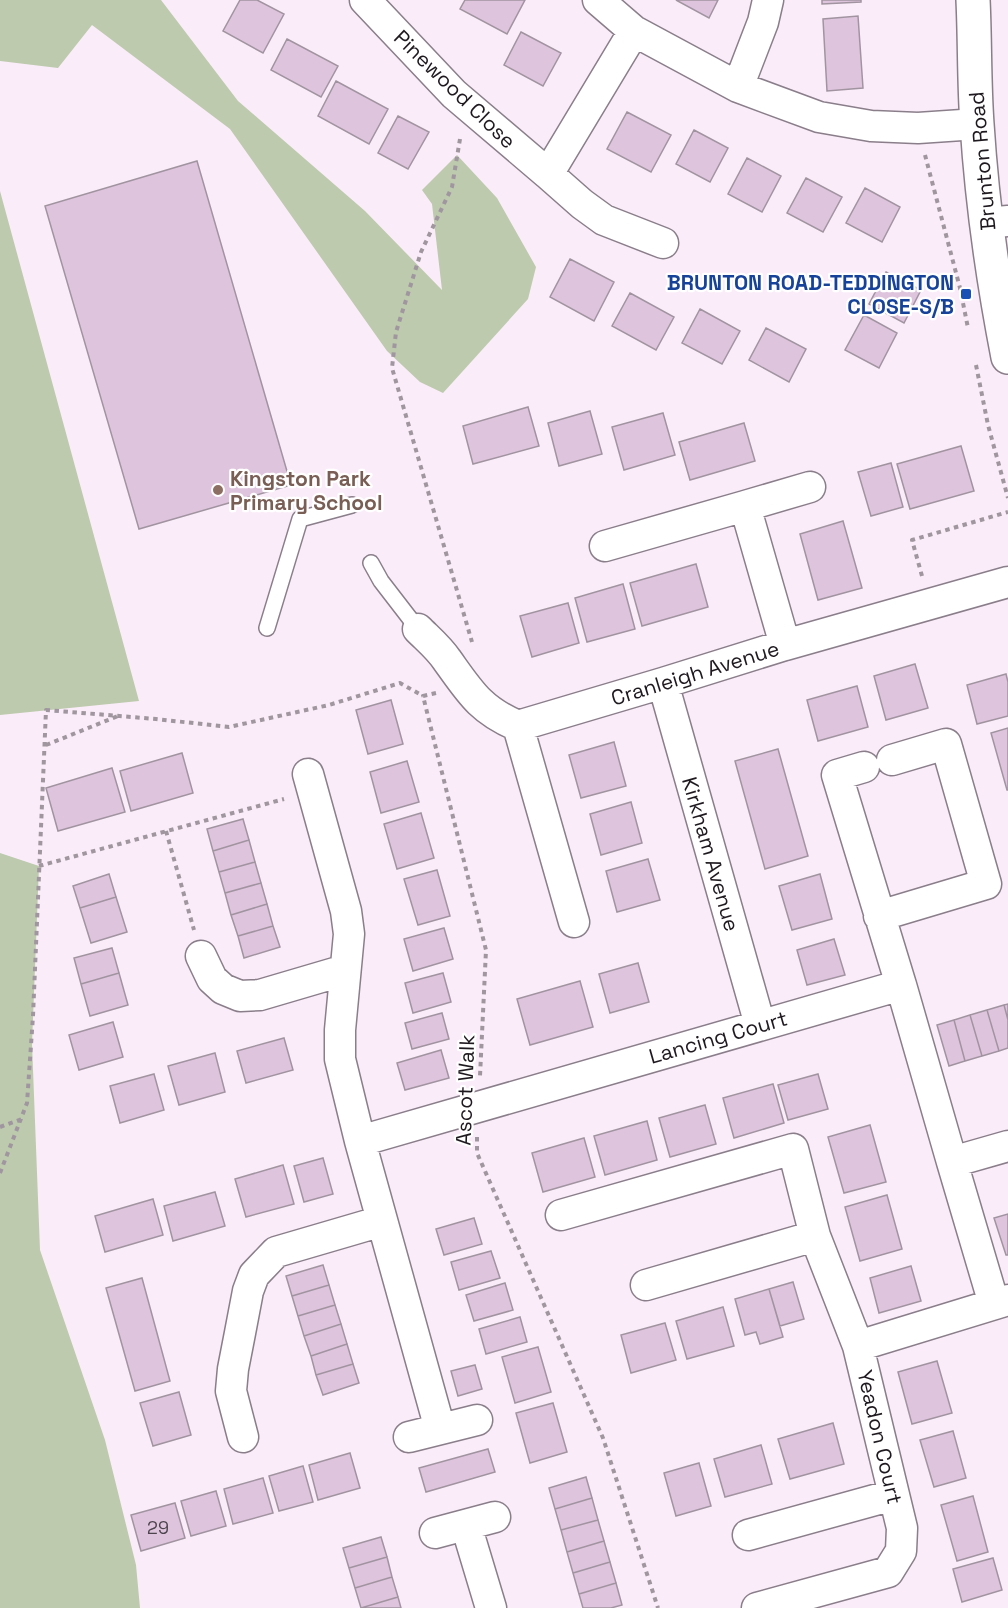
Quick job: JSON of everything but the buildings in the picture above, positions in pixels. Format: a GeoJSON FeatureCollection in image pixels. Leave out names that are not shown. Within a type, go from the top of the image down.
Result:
{"type":"FeatureCollection","features":[{"type":"Feature","properties":{"kind":"street","name":"Pinewood Close"},"geometry":{"type":"LineString","coordinates":[[365,0],[454,94],[582,204],[604,220],[663,243]]}},
{"type":"Feature","properties":{"kind":"street"},"geometry":{"type":"LineString","coordinates":[[598,0],[634,31],[738,87],[819,117],[871,126],[918,128],[977,124]]}},
{"type":"Feature","properties":{"kind":"street"},"geometry":{"type":"LineString","coordinates":[[738,87],[763,22],[768,0]]}},
{"type":"Feature","properties":{"kind":"street","name":"Brunton Road"},"geometry":{"type":"LineString","coordinates":[[973,0],[977,124],[997,222],[995,290],[1008,357]]}},
{"type":"Feature","properties":{"kind":"street"},"geometry":{"type":"LineString","coordinates":[[548,174],[634,31]]}},
{"type":"Feature","properties":{"kind":"street"},"geometry":{"type":"LineString","coordinates":[[605,546],[810,487]]}},
{"type":"Feature","properties":{"kind":"street"},"geometry":{"type":"LineString","coordinates":[[745,506],[785,645]]}},
{"type":"Feature","properties":{"kind":"street","name":"Cranleigh Avenue"},"geometry":{"type":"LineString","coordinates":[[518,726],[785,645],[1008,582]]}},
{"type":"Feature","properties":{"kind":"street"},"geometry":{"type":"LineString","coordinates":[[418,629],[446,658],[464,686],[483,705],[498,717],[518,726],[574,922]]}},
{"type":"Feature","properties":{"kind":"street","name":"Kirkham Avenue"},"geometry":{"type":"LineString","coordinates":[[663,683],[760,1025]]}},
{"type":"Feature","properties":{"kind":"street"},"geometry":{"type":"LineString","coordinates":[[879,916],[986,884],[946,744],[837,775],[952,1162],[1001,1302]]}},
{"type":"Feature","properties":{"kind":"street"},"geometry":{"type":"LineString","coordinates":[[310,783],[345,911],[349,934],[340,1059],[360,1141],[440,1429]]}},
{"type":"Feature","properties":{"kind":"street"},"geometry":{"type":"LineString","coordinates":[[201,956],[212,979],[224,989],[240,996],[260,995],[345,970]]}},
{"type":"Feature","properties":{"kind":"street","name":"Lancing Court"},"geometry":{"type":"LineString","coordinates":[[360,1141],[901,985]]}},
{"type":"Feature","properties":{"kind":"street"},"geometry":{"type":"LineString","coordinates":[[952,1162],[1008,1146]]}},
{"type":"Feature","properties":{"kind":"street","name":"Yeadon Court"},"geometry":{"type":"LineString","coordinates":[[561,1215],[793,1149],[815,1236],[858,1346],[902,1528],[901,1551],[888,1572],[757,1608]]}},
{"type":"Feature","properties":{"kind":"street"},"geometry":{"type":"LineString","coordinates":[[243,1437],[231,1391],[248,1291],[254,1275],[276,1252],[382,1221]]}},
{"type":"Feature","properties":{"kind":"street"},"geometry":{"type":"LineString","coordinates":[[646,1285],[815,1236]]}},
{"type":"Feature","properties":{"kind":"street","name":"Yeadon Court"},"geometry":{"type":"LineString","coordinates":[[858,1346],[1001,1302]]}},
{"type":"Feature","properties":{"kind":"street"},"geometry":{"type":"LineString","coordinates":[[409,1437],[477,1420]]}},
{"type":"Feature","properties":{"kind":"street"},"geometry":{"type":"LineString","coordinates":[[748,1535],[893,1494]]}},
{"type":"Feature","properties":{"kind":"street"},"geometry":{"type":"LineString","coordinates":[[435,1533],[495,1517]]}},
{"type":"Feature","properties":{"kind":"street"},"geometry":{"type":"LineString","coordinates":[[466,1525],[491,1608]]}},
{"type":"Feature","properties":{"kind":"lane"},"geometry":{"type":"LineString","coordinates":[[267,628],[300,519],[352,505]]}},
{"type":"Feature","properties":{"kind":"lane"},"geometry":{"type":"LineString","coordinates":[[371,563],[381,581],[418,629]]}},
{"type":"Feature","properties":{"kind":"path"},"geometry":{"type":"LineString","coordinates":[[0,1173],[27,1102],[32,1044],[46,710],[229,727],[329,705],[400,683],[423,696],[464,686],[473,641],[392,368],[396,332],[421,252],[452,187],[460,136],[454,94]]}},
{"type":"Feature","properties":{"kind":"path"},"geometry":{"type":"LineString","coordinates":[[918,128],[969,331]]}},
{"type":"Feature","properties":{"kind":"path"},"geometry":{"type":"LineString","coordinates":[[975,363],[988,425],[1008,498]]}},
{"type":"Feature","properties":{"kind":"path"},"geometry":{"type":"LineString","coordinates":[[930,604],[912,540],[1008,512]]}},
{"type":"Feature","properties":{"kind":"path","name":"Ascot Walk"},"geometry":{"type":"LineString","coordinates":[[423,696],[486,950],[477,1153],[603,1438],[658,1608]]}},
{"type":"Feature","properties":{"kind":"path"},"geometry":{"type":"LineString","coordinates":[[46,745],[119,716]]}},
{"type":"Feature","properties":{"kind":"path"},"geometry":{"type":"LineString","coordinates":[[39,867],[166,831],[310,783]]}},
{"type":"Feature","properties":{"kind":"path"},"geometry":{"type":"LineString","coordinates":[[166,831],[201,956]]}},
{"type":"Feature","properties":{"kind":"path"},"geometry":{"type":"LineString","coordinates":[[0,1127],[22,1118]]}},
{"type":"Feature","properties":{"kind":"green space"},"geometry":{"type":"Polygon","coordinates":[[[0,0],[161,0],[238,101],[365,211],[442,290],[432,204],[422,190],[457,155],[497,198],[536,267],[528,299],[443,393],[420,382],[387,351],[230,129],[92,25],[58,68],[0,61],[0,0]]]}},
{"type":"Feature","properties":{"kind":"green space"},"geometry":{"type":"Polygon","coordinates":[[[0,191],[139,701],[0,715],[0,191]]]}},
{"type":"Feature","properties":{"kind":"green space"},"geometry":{"type":"Polygon","coordinates":[[[0,853],[39,866],[32,1044],[40,1250],[105,1440],[136,1565],[140,1608],[0,1608],[0,853]]]}},
{"type":"Feature","properties":{"kind":"place","name":"BRUNTON ROAD-TEDDINGTON CLOSE-S/B"},"geometry":{"type":"Point","coordinates":[966,294]}},
{"type":"Feature","properties":{"kind":"place","name":"Kingston Park Primary School"},"geometry":{"type":"Point","coordinates":[218,490]}}]}
